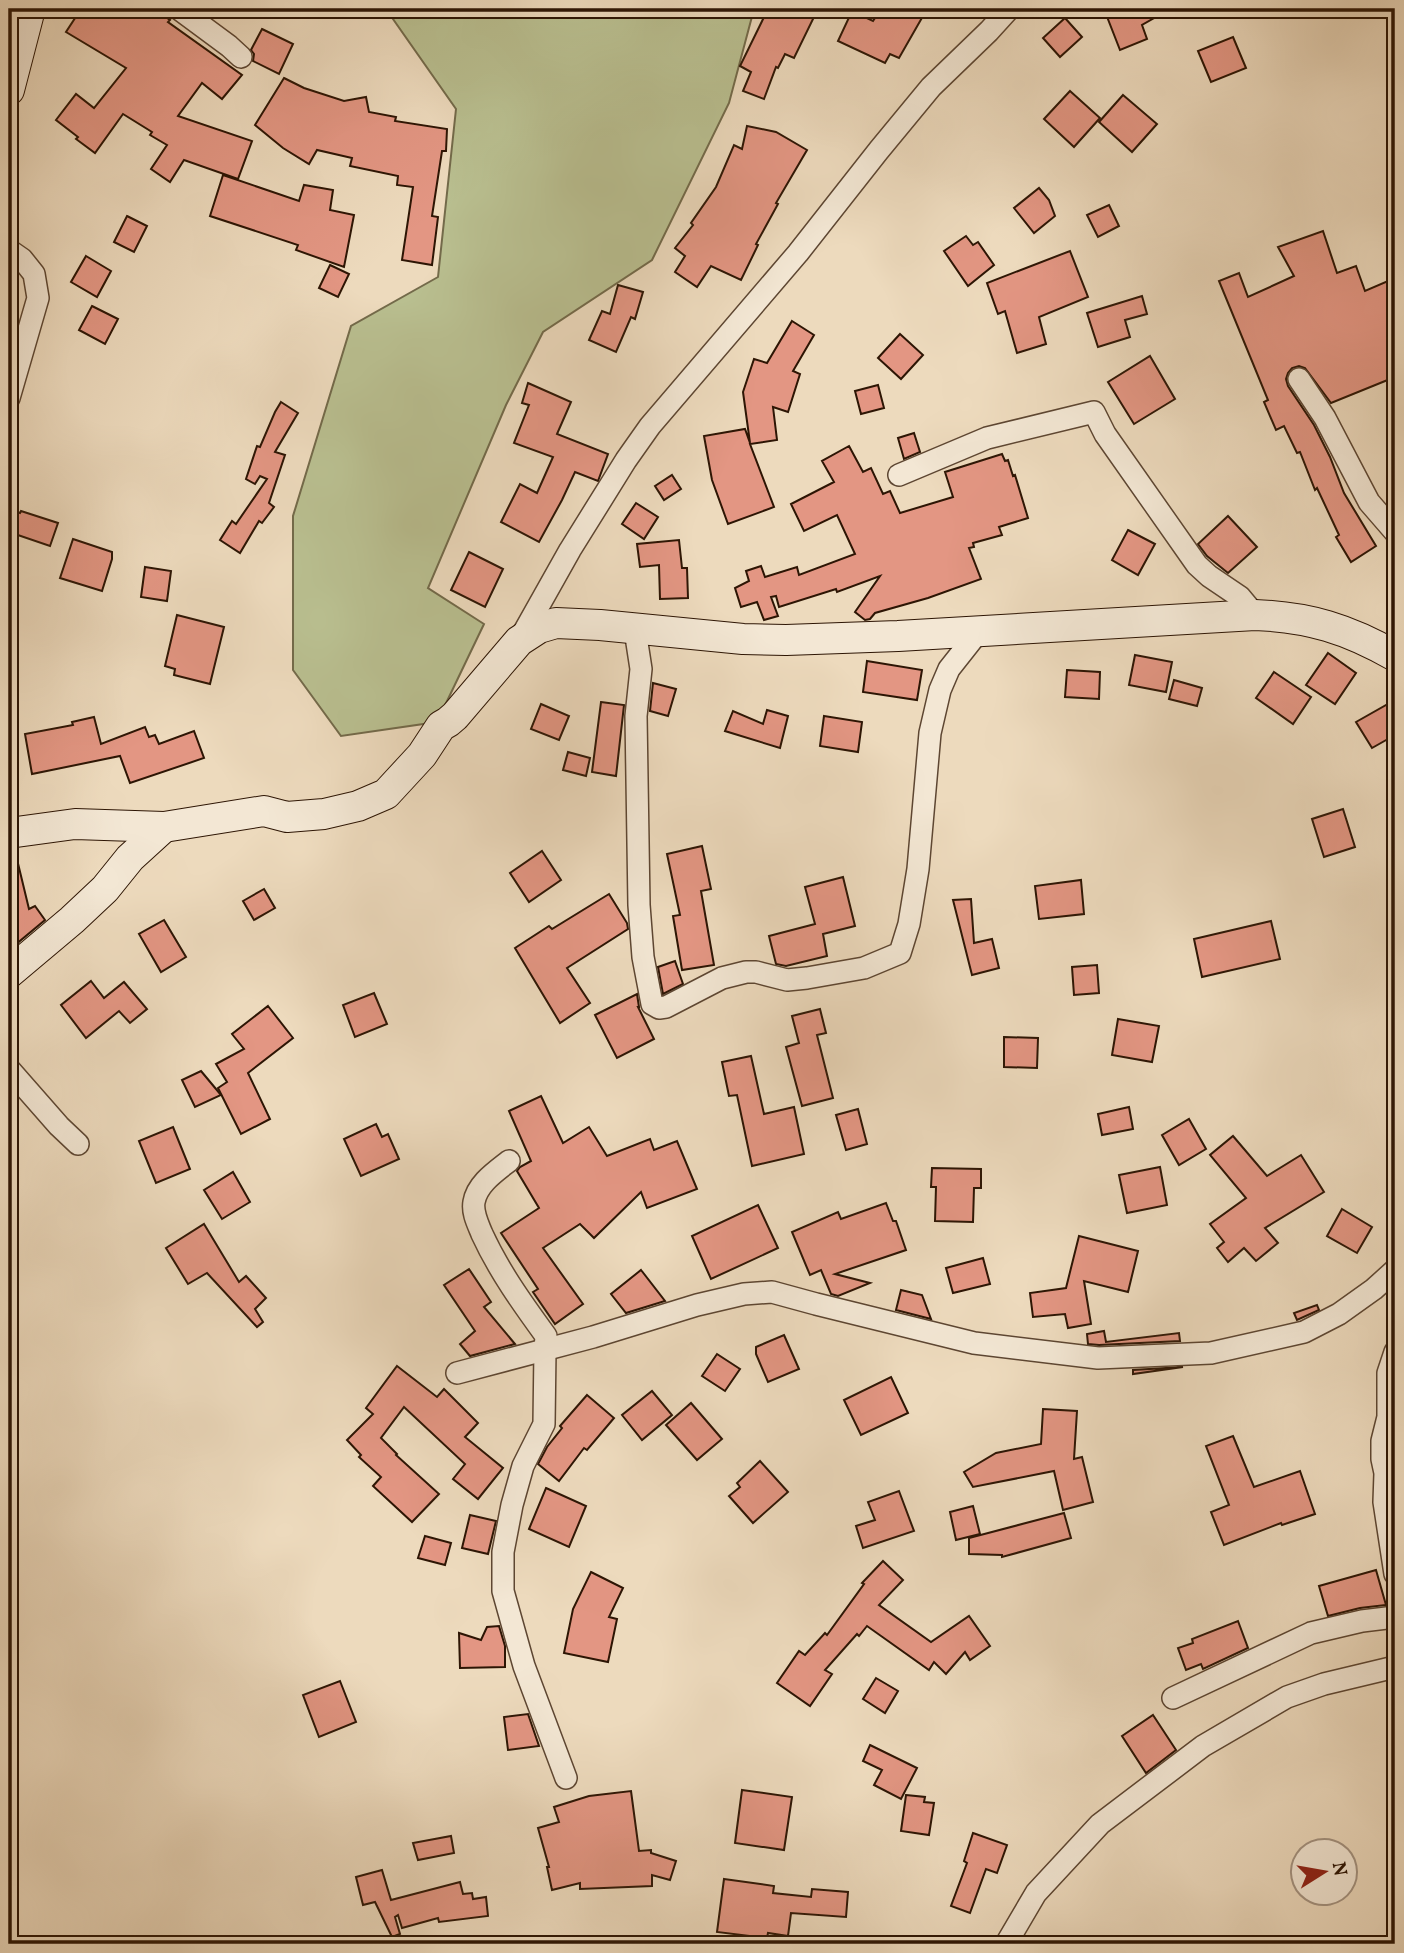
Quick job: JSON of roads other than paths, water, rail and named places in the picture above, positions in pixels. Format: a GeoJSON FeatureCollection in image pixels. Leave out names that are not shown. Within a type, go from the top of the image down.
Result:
{"type":"FeatureCollection","features":[{"type":"Feature","properties":{"kind":"main road"},"geometry":{"type":"LineString","coordinates":[[9,90],[30,9]]}},
{"type":"Feature","properties":{"kind":"main road"},"geometry":{"type":"LineString","coordinates":[[9,833],[75,824],[164,827],[264,811],[287,817],[324,814],[358,806],[386,794],[422,755],[441,726],[455,716],[519,641],[538,628],[556,623],[743,639],[786,640],[1255,615],[1286,616],[1316,622],[1353,635],[1395,656]]}},
{"type":"Feature","properties":{"kind":"main road"},"geometry":{"type":"LineString","coordinates":[[9,973],[72,920],[130,858],[164,827]]}},
{"type":"Feature","properties":{"kind":"street"},"geometry":{"type":"LineString","coordinates":[[179,9],[241,57]]}},
{"type":"Feature","properties":{"kind":"street"},"geometry":{"type":"LineString","coordinates":[[519,641],[625,460],[650,426],[798,253],[931,87],[1009,9]]}},
{"type":"Feature","properties":{"kind":"street"},"geometry":{"type":"LineString","coordinates":[[9,250],[22,259],[34,274],[38,298],[9,398]]}},
{"type":"Feature","properties":{"kind":"street"},"geometry":{"type":"LineString","coordinates":[[1299,379],[1325,418],[1369,502],[1395,532]]}},
{"type":"Feature","properties":{"kind":"street"},"geometry":{"type":"LineString","coordinates":[[899,475],[987,438],[1094,412],[1105,434],[1197,565],[1240,597],[1255,615]]}},
{"type":"Feature","properties":{"kind":"street"},"geometry":{"type":"LineString","coordinates":[[635,630],[641,669],[636,716],[639,905],[643,957],[652,1004],[659,1009],[722,978],[746,972],[787,980],[797,979],[864,968],[900,953],[909,924],[918,869],[930,733],[940,690],[949,669],[979,631]]}},
{"type":"Feature","properties":{"kind":"street"},"geometry":{"type":"LineString","coordinates":[[9,1069],[78,1144]]}},
{"type":"Feature","properties":{"kind":"street"},"geometry":{"type":"LineString","coordinates":[[509,1161],[484,1181],[474,1202],[475,1218],[494,1261],[547,1336],[544,1424],[523,1466],[512,1505],[503,1552],[503,1591],[524,1666],[566,1778]]}},
{"type":"Feature","properties":{"kind":"street"},"geometry":{"type":"LineString","coordinates":[[457,1373],[697,1306],[744,1294],[772,1292],[974,1343],[1098,1358],[1211,1353],[1304,1332],[1339,1314],[1395,1270]]}},
{"type":"Feature","properties":{"kind":"street"},"geometry":{"type":"LineString","coordinates":[[1395,1352],[1388,1373],[1388,1417],[1382,1441],[1382,1459],[1390,1473],[1384,1502],[1395,1574]]}},
{"type":"Feature","properties":{"kind":"street"},"geometry":{"type":"LineString","coordinates":[[1173,1698],[1311,1633],[1362,1621],[1395,1618]]}},
{"type":"Feature","properties":{"kind":"street"},"geometry":{"type":"LineString","coordinates":[[1006,1944],[1036,1893],[1100,1824],[1203,1746],[1287,1697],[1324,1684],[1395,1667]]}}]}
